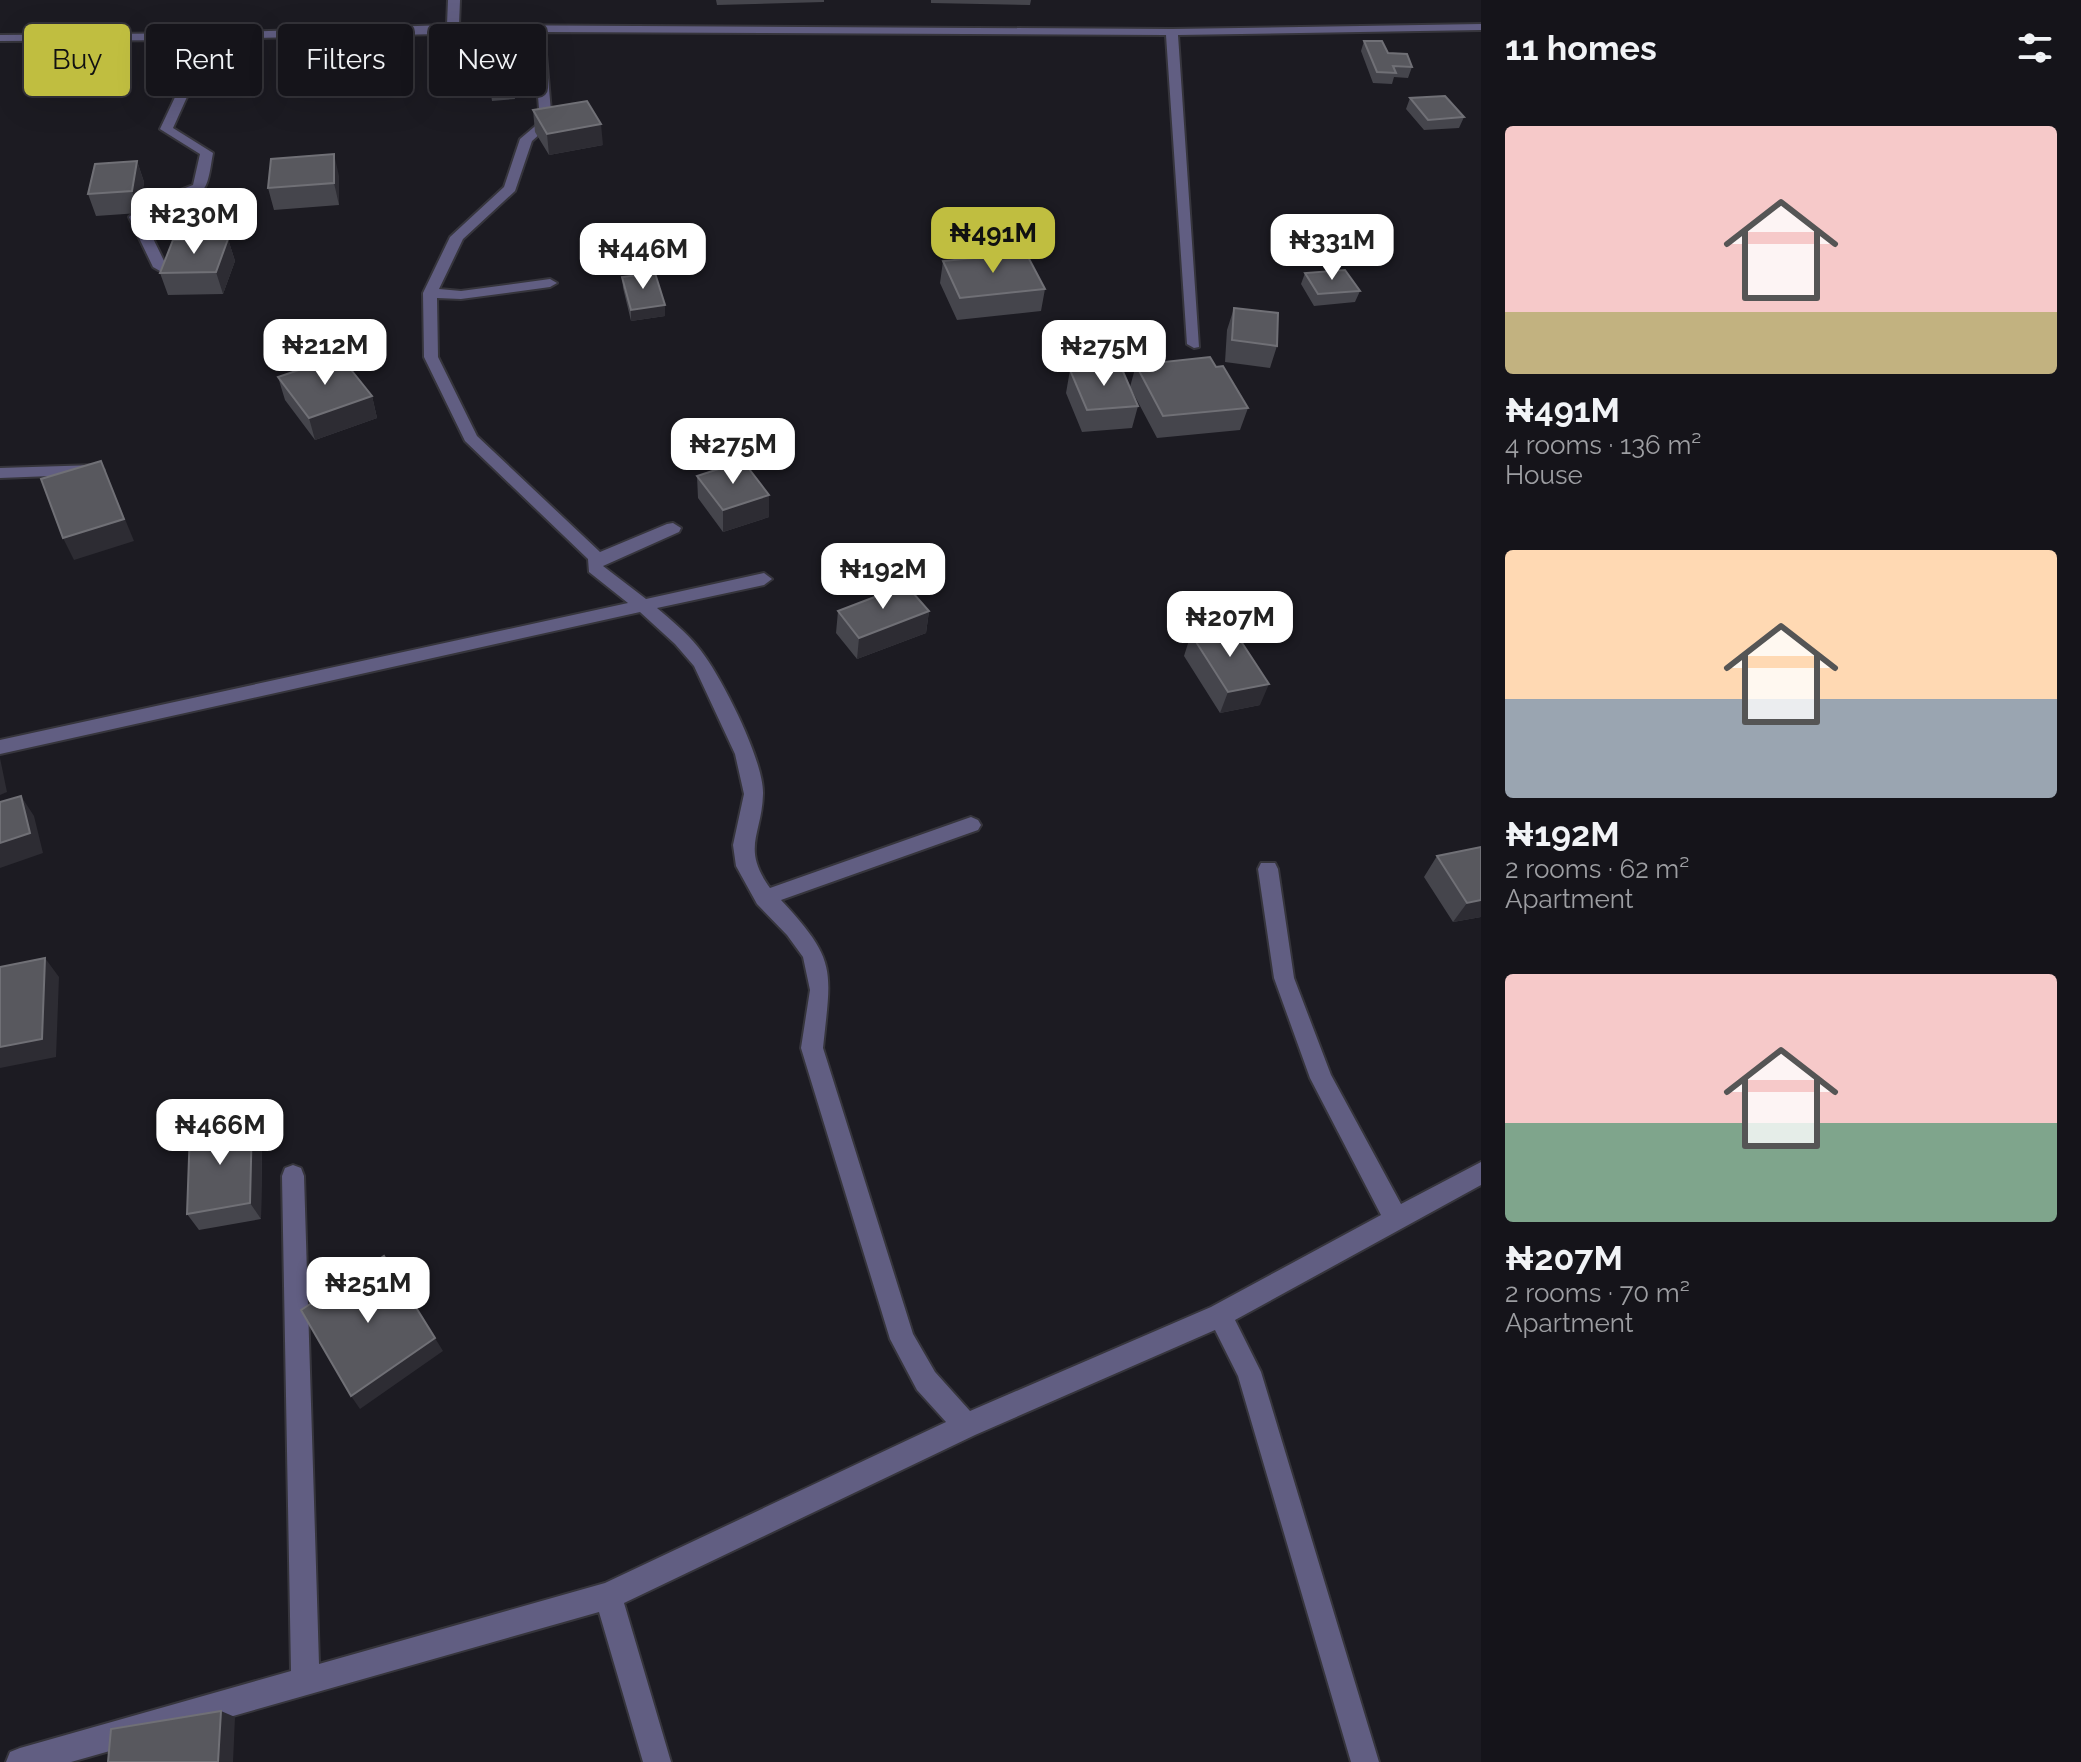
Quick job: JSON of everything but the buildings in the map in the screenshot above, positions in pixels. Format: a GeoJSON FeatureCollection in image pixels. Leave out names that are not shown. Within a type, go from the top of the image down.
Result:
{"type":"FeatureCollection","features":[{"type":"Feature","properties":{"kind":"street"},"geometry":{"type":"LineString","coordinates":[[453,24],[454,0]]}},
{"type":"Feature","properties":{"kind":"street"},"geometry":{"type":"LineString","coordinates":[[546,29],[1172,32],[1481,27]]}},
{"type":"Feature","properties":{"kind":"street"},"geometry":{"type":"LineString","coordinates":[[262,34],[429,29]]}},
{"type":"Feature","properties":{"kind":"street"},"geometry":{"type":"LineString","coordinates":[[1172,32],[1194,344]]}},
{"type":"Feature","properties":{"kind":"street"},"geometry":{"type":"LineString","coordinates":[[0,38],[146,37]]}},
{"type":"Feature","properties":{"kind":"street"},"geometry":{"type":"LineString","coordinates":[[160,267],[136,217],[141,211],[188,195],[199,187],[207,153],[166,129],[181,96]]}},
{"type":"Feature","properties":{"kind":"street"},"geometry":{"type":"LineString","coordinates":[[544,96],[546,123],[526,139],[510,188],[457,237],[430,293],[431,357],[470,438],[598,559]]}},
{"type":"Feature","properties":{"kind":"street"},"geometry":{"type":"LineString","coordinates":[[430,293],[461,295],[550,283]]}},
{"type":"Feature","properties":{"kind":"street"},"geometry":{"type":"LineString","coordinates":[[0,473],[101,470]]}},
{"type":"Feature","properties":{"kind":"street"},"geometry":{"type":"LineString","coordinates":[[673,528],[598,559],[594,562],[595,568],[694,653],[741,743],[753,784],[754,803],[741,847],[746,866],[764,898],[810,949],[819,971],[820,999],[812,1048],[902,1339],[926,1381],[966,1426]]}},
{"type":"Feature","properties":{"kind":"street"},"geometry":{"type":"LineString","coordinates":[[0,747],[764,579]]}},
{"type":"Feature","properties":{"kind":"street"},"geometry":{"type":"LineString","coordinates":[[764,898],[971,825]]}},
{"type":"Feature","properties":{"kind":"street"},"geometry":{"type":"LineString","coordinates":[[1268,869],[1284,978],[1289,992],[1321,1078],[1396,1219]]}},
{"type":"Feature","properties":{"kind":"street"},"geometry":{"type":"LineString","coordinates":[[20,1762],[608,1596],[966,1426],[1220,1315],[1481,1173]]}},
{"type":"Feature","properties":{"kind":"street"},"geometry":{"type":"LineString","coordinates":[[293,1176],[305,1680]]}},
{"type":"Feature","properties":{"kind":"street"},"geometry":{"type":"LineString","coordinates":[[1220,1315],[1249,1372],[1365,1762]]}},
{"type":"Feature","properties":{"kind":"street"},"geometry":{"type":"LineString","coordinates":[[608,1596],[657,1762]]}}]}
